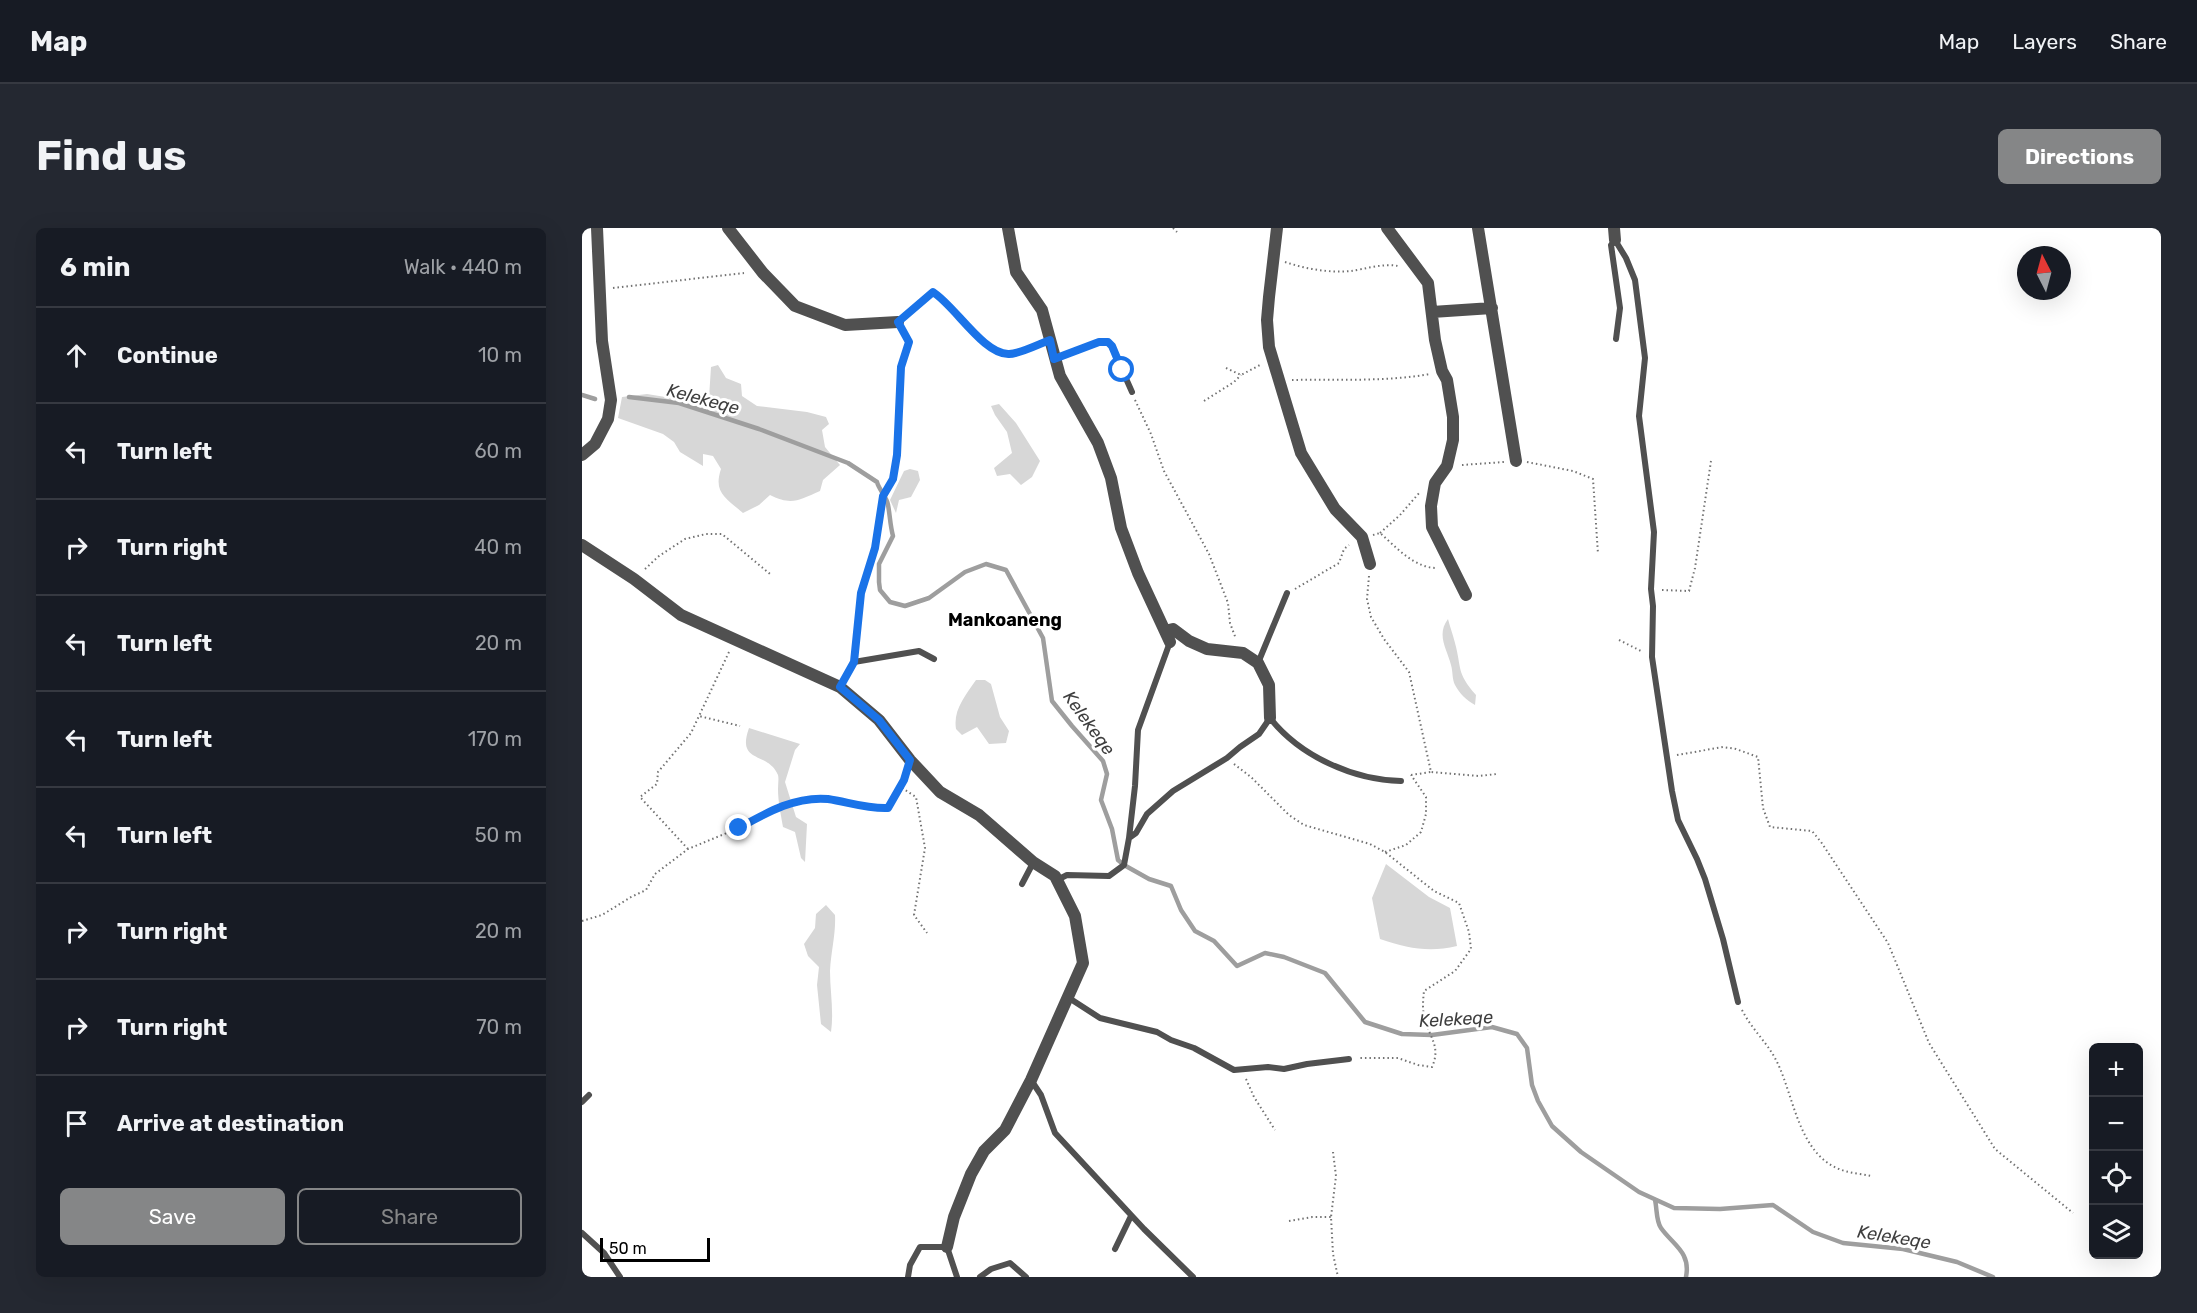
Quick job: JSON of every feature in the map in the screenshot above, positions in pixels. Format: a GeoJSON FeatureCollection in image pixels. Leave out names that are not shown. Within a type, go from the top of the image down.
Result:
{"type":"FeatureCollection","features":[{"type":"Feature","properties":{"kind":"street"},"geometry":{"type":"LineString","coordinates":[[582,455],[595,444],[604,427],[608,419],[611,400],[602,341],[597,228]]}},
{"type":"Feature","properties":{"kind":"street"},"geometry":{"type":"LineString","coordinates":[[728,228],[761,270],[795,306],[845,325],[898,322]]}},
{"type":"Feature","properties":{"kind":"street"},"geometry":{"type":"LineString","coordinates":[[1008,228],[1016,272],[1042,310],[1060,376],[1098,443],[1111,478],[1121,528],[1138,573],[1168,636],[1173,629],[1189,641],[1207,649],[1242,653],[1258,663],[1269,685],[1270,718]]}},
{"type":"Feature","properties":{"kind":"street"},"geometry":{"type":"LineString","coordinates":[[1277,228],[1267,320],[1269,346],[1301,453],[1335,509],[1362,537],[1370,564]]}},
{"type":"Feature","properties":{"kind":"street"},"geometry":{"type":"LineString","coordinates":[[1387,228],[1428,283],[1432,324],[1442,371],[1447,380],[1453,417],[1453,440],[1447,466],[1435,483],[1431,506],[1432,527],[1466,595]]}},
{"type":"Feature","properties":{"kind":"street"},"geometry":{"type":"LineString","coordinates":[[1478,228],[1516,461]]}},
{"type":"Feature","properties":{"kind":"street"},"geometry":{"type":"LineString","coordinates":[[1432,312],[1492,308]]}},
{"type":"Feature","properties":{"kind":"street"},"geometry":{"type":"LineString","coordinates":[[582,545],[634,579],[681,615],[840,687],[879,720],[910,760],[940,792],[979,814],[1033,862],[1054,876],[1075,916],[1083,963],[1031,1080],[1005,1130],[984,1151],[971,1174],[954,1217],[946,1247]]}},
{"type":"Feature","properties":{"kind":"lane"},"geometry":{"type":"LineString","coordinates":[[1614,234],[1611,245],[1620,308],[1616,339]]}},
{"type":"Feature","properties":{"kind":"lane"},"geometry":{"type":"LineString","coordinates":[[1614,234],[1635,280],[1645,358],[1639,416],[1654,532],[1651,589],[1652,657],[1667,757],[1678,820],[1705,879],[1723,939],[1738,1002]]}},
{"type":"Feature","properties":{"kind":"lane"},"geometry":{"type":"LineString","coordinates":[[1054,359],[1099,342],[1108,342],[1112,346],[1132,392]]}},
{"type":"Feature","properties":{"kind":"lane"},"geometry":{"type":"LineString","coordinates":[[1258,663],[1287,593]]}},
{"type":"Feature","properties":{"kind":"lane"},"geometry":{"type":"LineString","coordinates":[[1056,881],[1066,875],[1109,876],[1124,865],[1135,786],[1138,730],[1168,636]]}},
{"type":"Feature","properties":{"kind":"lane"},"geometry":{"type":"LineString","coordinates":[[840,687],[854,662],[920,651],[934,659]]}},
{"type":"Feature","properties":{"kind":"lane"},"geometry":{"type":"LineString","coordinates":[[1129,838],[1136,833],[1147,814],[1173,791],[1227,758],[1259,734],[1270,718],[1282,733],[1302,749],[1327,762],[1382,781],[1401,781]]}},
{"type":"Feature","properties":{"kind":"lane"},"geometry":{"type":"LineString","coordinates":[[1022,884],[1033,862]]}},
{"type":"Feature","properties":{"kind":"lane"},"geometry":{"type":"LineString","coordinates":[[1069,998],[1100,1018],[1157,1032],[1194,1048],[1234,1070],[1268,1067],[1284,1069],[1349,1059]]}},
{"type":"Feature","properties":{"kind":"lane"},"geometry":{"type":"LineString","coordinates":[[1031,1080],[1041,1095],[1055,1133],[1131,1216],[1193,1277]]}},
{"type":"Feature","properties":{"kind":"lane"},"geometry":{"type":"LineString","coordinates":[[582,1102],[589,1095]]}},
{"type":"Feature","properties":{"kind":"lane"},"geometry":{"type":"LineString","coordinates":[[1115,1250],[1131,1216]]}},
{"type":"Feature","properties":{"kind":"lane"},"geometry":{"type":"LineString","coordinates":[[582,1233],[604,1253],[620,1277]]}},
{"type":"Feature","properties":{"kind":"lane"},"geometry":{"type":"LineString","coordinates":[[908,1277],[910,1265],[920,1247],[946,1247],[957,1277]]}},
{"type":"Feature","properties":{"kind":"lane"},"geometry":{"type":"LineString","coordinates":[[980,1277],[991,1269],[1010,1263],[1026,1277]]}},
{"type":"Feature","properties":{"kind":"path"},"geometry":{"type":"LineString","coordinates":[[1173,228],[1177,231]]}},
{"type":"Feature","properties":{"kind":"path"},"geometry":{"type":"LineString","coordinates":[[1274,258],[1300,267],[1323,270],[1346,271],[1394,265],[1419,271]]}},
{"type":"Feature","properties":{"kind":"path"},"geometry":{"type":"LineString","coordinates":[[598,290],[761,270]]}},
{"type":"Feature","properties":{"kind":"path"},"geometry":{"type":"LineString","coordinates":[[854,662],[861,593],[875,548],[883,496],[893,479],[897,455],[901,367],[909,342],[898,322],[933,292],[944,299],[983,342],[999,352],[1010,354],[1050,340]]}},
{"type":"Feature","properties":{"kind":"path"},"geometry":{"type":"LineString","coordinates":[[1204,401],[1234,382],[1240,375],[1273,358]]}},
{"type":"Feature","properties":{"kind":"path"},"geometry":{"type":"LineString","coordinates":[[1226,368],[1240,375]]}},
{"type":"Feature","properties":{"kind":"path"},"geometry":{"type":"LineString","coordinates":[[1280,380],[1375,380],[1442,371]]}},
{"type":"Feature","properties":{"kind":"path"},"geometry":{"type":"LineString","coordinates":[[1132,392],[1151,434],[1164,471],[1209,554],[1228,603],[1230,623],[1242,653]]}},
{"type":"Feature","properties":{"kind":"path"},"geometry":{"type":"LineString","coordinates":[[1447,466],[1516,461],[1573,471],[1593,479],[1598,554]]}},
{"type":"Feature","properties":{"kind":"path"},"geometry":{"type":"LineString","coordinates":[[1651,589],[1689,591],[1695,568],[1711,461]]}},
{"type":"Feature","properties":{"kind":"path"},"geometry":{"type":"LineString","coordinates":[[1380,533],[1426,486],[1435,483]]}},
{"type":"Feature","properties":{"kind":"path"},"geometry":{"type":"LineString","coordinates":[[634,579],[659,556],[685,539],[706,534],[723,534],[770,574]]}},
{"type":"Feature","properties":{"kind":"path"},"geometry":{"type":"LineString","coordinates":[[1370,564],[1367,599],[1371,617],[1408,672],[1431,772]]}},
{"type":"Feature","properties":{"kind":"path"},"geometry":{"type":"LineString","coordinates":[[688,849],[640,797],[657,784],[658,772],[691,733],[729,653],[732,637]]}},
{"type":"Feature","properties":{"kind":"path"},"geometry":{"type":"LineString","coordinates":[[1618,640],[1652,657]]}},
{"type":"Feature","properties":{"kind":"path"},"geometry":{"type":"LineString","coordinates":[[699,716],[740,726]]}},
{"type":"Feature","properties":{"kind":"path"},"geometry":{"type":"LineString","coordinates":[[1667,757],[1724,747],[1758,757],[1763,808],[1770,827],[1812,831],[1888,944],[1929,1044],[1995,1149],[2073,1213]]}},
{"type":"Feature","properties":{"kind":"path"},"geometry":{"type":"LineString","coordinates":[[1227,758],[1251,777],[1289,815],[1304,825],[1370,844],[1385,852],[1434,891],[1459,903],[1469,932],[1471,949],[1455,971],[1424,990],[1425,1021],[1436,1057],[1432,1067],[1398,1058],[1349,1059]]}},
{"type":"Feature","properties":{"kind":"path"},"geometry":{"type":"LineString","coordinates":[[582,921],[602,915],[646,890],[655,874],[688,849],[739,828],[777,807],[815,798],[875,809],[888,808],[901,787],[910,760]]}},
{"type":"Feature","properties":{"kind":"path"},"geometry":{"type":"LineString","coordinates":[[1401,781],[1412,775],[1431,772],[1479,776],[1497,774]]}},
{"type":"Feature","properties":{"kind":"path"},"geometry":{"type":"LineString","coordinates":[[1385,852],[1406,844],[1421,832],[1426,814],[1426,797],[1412,775]]}},
{"type":"Feature","properties":{"kind":"path"},"geometry":{"type":"LineString","coordinates":[[901,787],[916,797],[925,848],[914,915],[927,933]]}},
{"type":"Feature","properties":{"kind":"path"},"geometry":{"type":"LineString","coordinates":[[1738,1002],[1754,1031],[1778,1064],[1788,1097],[1802,1129],[1818,1155],[1839,1169],[1871,1176]]}},
{"type":"Feature","properties":{"kind":"path"},"geometry":{"type":"LineString","coordinates":[[1243,1071],[1254,1097],[1275,1130]]}},
{"type":"Feature","properties":{"kind":"path"},"geometry":{"type":"LineString","coordinates":[[1333,1152],[1336,1176],[1331,1217],[1333,1254],[1338,1277]]}},
{"type":"Feature","properties":{"kind":"path"},"geometry":{"type":"LineString","coordinates":[[1289,1221],[1312,1217],[1331,1217]]}},
{"type":"Feature","properties":{"kind":"shaded area"},"geometry":{"type":"Polygon","coordinates":[[[718,365],[726,378],[741,384],[742,396],[757,406],[807,412],[826,417],[829,424],[822,430],[825,447],[840,465],[823,480],[820,491],[790,501],[770,495],[759,505],[743,513],[726,499],[720,490],[721,469],[713,456],[703,454],[703,466],[680,452],[674,442],[663,434],[618,418],[622,397],[647,394],[696,402],[709,398],[711,367],[718,365]]]}},
{"type":"Feature","properties":{"kind":"shaded area"},"geometry":{"type":"Polygon","coordinates":[[[999,404],[1016,423],[1040,461],[1032,477],[1021,485],[1010,474],[997,476],[994,468],[1012,453],[1007,432],[991,406],[999,404]]]}},
{"type":"Feature","properties":{"kind":"shaded area"},"geometry":{"type":"Polygon","coordinates":[[[910,469],[918,471],[920,480],[911,497],[899,500],[896,513],[890,500],[904,471],[910,469]]]}},
{"type":"Feature","properties":{"kind":"shaded area"},"geometry":{"type":"Polygon","coordinates":[[[1448,619],[1462,675],[1476,695],[1475,705],[1454,683],[1443,636],[1448,619]]]}},
{"type":"Feature","properties":{"kind":"shaded area"},"geometry":{"type":"Polygon","coordinates":[[[976,680],[985,680],[991,684],[1000,717],[1009,731],[1006,743],[989,744],[977,727],[962,735],[956,729],[958,709],[976,680]]]}},
{"type":"Feature","properties":{"kind":"shaded area"},"geometry":{"type":"Polygon","coordinates":[[[749,728],[800,744],[795,750],[785,782],[796,817],[807,824],[805,862],[801,858],[795,832],[783,827],[778,799],[778,775],[773,768],[750,752],[747,747],[746,739],[749,728]]]}},
{"type":"Feature","properties":{"kind":"shaded area"},"geometry":{"type":"Polygon","coordinates":[[[1386,864],[1429,897],[1450,908],[1457,946],[1437,949],[1418,948],[1380,939],[1372,898],[1386,864]]]}},
{"type":"Feature","properties":{"kind":"shaded area"},"geometry":{"type":"Polygon","coordinates":[[[826,905],[835,915],[830,971],[831,1032],[821,1024],[817,985],[819,967],[808,956],[804,944],[815,928],[816,914],[826,905]]]}},
{"type":"Feature","properties":{"kind":"waterway","name":"Kelekeqe"},"geometry":{"type":"LineString","coordinates":[[582,395],[595,399]]}},
{"type":"Feature","properties":{"kind":"waterway","name":"Kelekeqe"},"geometry":{"type":"LineString","coordinates":[[629,397],[679,403],[759,429],[848,463],[877,482],[887,502],[893,536],[879,564],[880,590],[890,602],[905,606],[929,598],[965,572],[986,564],[1006,570],[1043,638],[1052,701],[1103,761],[1107,774],[1101,800],[1112,829],[1118,860],[1149,879],[1171,886],[1181,910],[1195,931],[1214,941],[1237,966],[1265,953],[1284,957],[1325,973],[1365,1022],[1402,1034],[1432,1035],[1492,1027],[1517,1034],[1527,1048],[1532,1085],[1552,1126],[1581,1152],[1639,1192],[1674,1208],[1720,1209],[1773,1205],[1813,1232],[1843,1243],[1903,1249],[1957,1262],[1993,1277]]}},
{"type":"Feature","properties":{"kind":"waterway","name":"Kelekeqe"},"geometry":{"type":"LineString","coordinates":[[1655,1200],[1659,1225],[1680,1249],[1686,1261],[1686,1277]]}},
{"type":"Feature","properties":{"kind":"district","name":"Mankoaneng"},"geometry":{"type":"Point","coordinates":[1005,620]}},
{"type":"Feature","properties":{"kind":"route"},"geometry":{"type":"LineString","coordinates":[[739,828],[777,807],[815,798],[875,809],[888,808],[904,780],[910,760],[879,720],[840,687],[854,662],[861,593],[875,548],[883,496],[893,479],[897,455],[901,367],[909,342],[898,322],[933,292],[944,299],[983,342],[999,352],[1010,354],[1050,340],[1054,359],[1099,342],[1108,342],[1122,370]]}}]}
